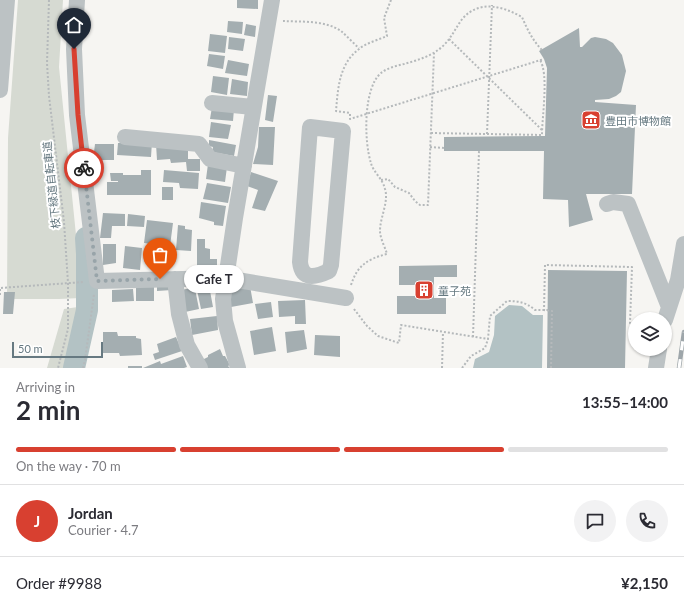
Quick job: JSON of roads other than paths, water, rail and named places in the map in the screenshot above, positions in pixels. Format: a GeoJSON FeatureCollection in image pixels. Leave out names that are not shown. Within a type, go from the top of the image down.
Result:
{"type":"FeatureCollection","features":[{"type":"Feature","properties":{"kind":"street"},"geometry":{"type":"LineString","coordinates":[[0,90],[7,0]]}},
{"type":"Feature","properties":{"kind":"street"},"geometry":{"type":"LineString","coordinates":[[77,0],[74,49],[78,115],[97,281],[225,278],[346,298]]}},
{"type":"Feature","properties":{"kind":"street"},"geometry":{"type":"LineString","coordinates":[[238,368],[225,321],[223,299],[225,278],[253,107],[272,0]]}},
{"type":"Feature","properties":{"kind":"street"},"geometry":{"type":"LineString","coordinates":[[212,103],[253,107]]}},
{"type":"Feature","properties":{"kind":"street"},"geometry":{"type":"LineString","coordinates":[[310,128],[343,131],[331,265],[329,271],[314,277],[306,275],[300,269],[310,128]]}},
{"type":"Feature","properties":{"kind":"street"},"geometry":{"type":"LineString","coordinates":[[125,137],[199,144],[210,159],[244,166]]}},
{"type":"Feature","properties":{"kind":"street"},"geometry":{"type":"LineString","coordinates":[[607,204],[613,202],[628,204],[666,312]]}},
{"type":"Feature","properties":{"kind":"street"},"geometry":{"type":"LineString","coordinates":[[668,312],[678,280],[684,244]]}},
{"type":"Feature","properties":{"kind":"street"},"geometry":{"type":"LineString","coordinates":[[176,279],[179,314],[187,345],[200,368]]}},
{"type":"Feature","properties":{"kind":"street"},"geometry":{"type":"LineString","coordinates":[[656,368],[657,356]]}},
{"type":"Feature","properties":{"kind":"waterway"},"geometry":{"type":"LineString","coordinates":[[74,368],[87,310],[86,238]]}},
{"type":"Feature","properties":{"kind":"railway"},"geometry":{"type":"LineString","coordinates":[[679,368],[684,332]]}},
{"type":"Feature","properties":{"kind":"place","name":"豊田市博物館"},"geometry":{"type":"Point","coordinates":[591,120]}},
{"type":"Feature","properties":{"kind":"place","name":"Cafe T"},"geometry":{"type":"Point","coordinates":[160,279]}},
{"type":"Feature","properties":{"kind":"place","name":"童子苑"},"geometry":{"type":"Point","coordinates":[424,290]}}]}
